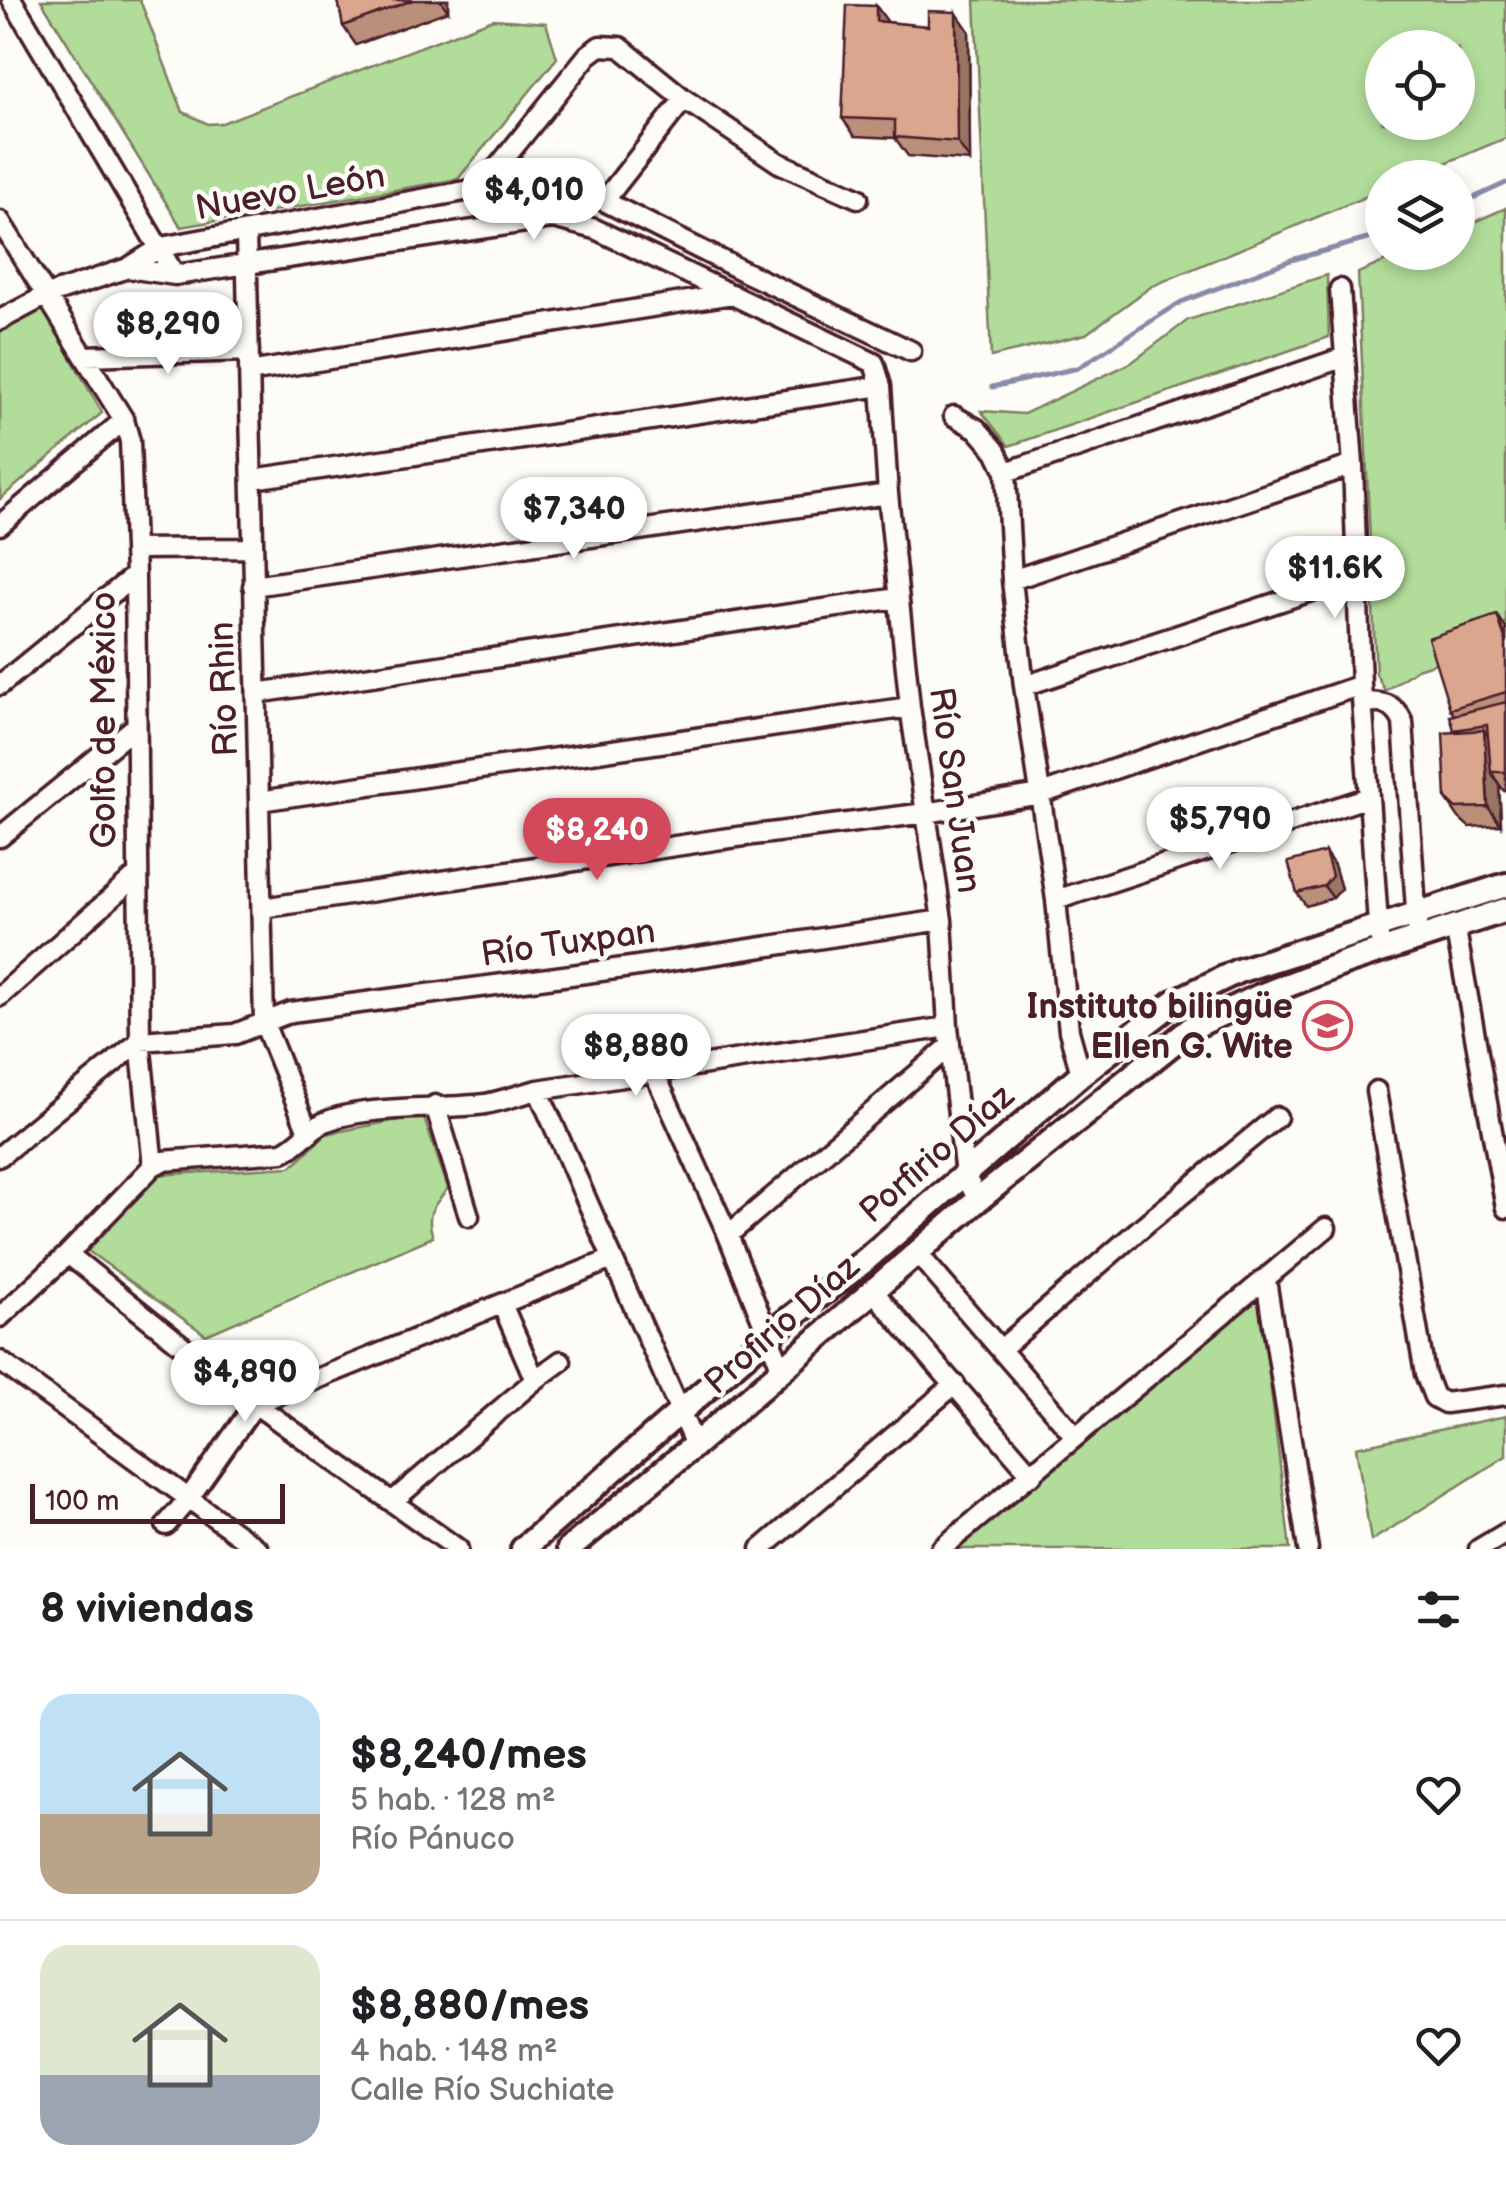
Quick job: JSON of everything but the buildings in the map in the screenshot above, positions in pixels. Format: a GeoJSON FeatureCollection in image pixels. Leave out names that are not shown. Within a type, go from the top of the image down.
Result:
{"type":"FeatureCollection","features":[{"type":"Feature","properties":{"kind":"street"},"geometry":{"type":"LineString","coordinates":[[12,0],[161,247],[174,276]]}},
{"type":"Feature","properties":{"kind":"street"},"geometry":{"type":"LineString","coordinates":[[481,188],[588,54],[600,46],[620,47],[684,99],[779,163],[858,198]]}},
{"type":"Feature","properties":{"kind":"street"},"geometry":{"type":"LineString","coordinates":[[604,201],[684,99]]}},
{"type":"Feature","properties":{"kind":"street","name":"Nuevo León"},"geometry":{"type":"LineString","coordinates":[[0,320],[47,295],[128,268],[161,247],[481,188],[551,182],[604,201],[911,351]]}},
{"type":"Feature","properties":{"kind":"street","name":"Nuevo León"},"geometry":{"type":"LineString","coordinates":[[128,268],[174,276],[553,218],[595,229],[874,362]]}},
{"type":"Feature","properties":{"kind":"street","name":"Golfo de México"},"geometry":{"type":"LineString","coordinates":[[0,221],[124,420],[133,464],[140,1041],[153,1166]]}},
{"type":"Feature","properties":{"kind":"street","name":"Río Rhin"},"geometry":{"type":"LineString","coordinates":[[246,232],[264,1023],[309,1134]]}},
{"type":"Feature","properties":{"kind":"street"},"geometry":{"type":"LineString","coordinates":[[1340,289],[1354,464],[1362,694],[1379,938]]}},
{"type":"Feature","properties":{"kind":"street"},"geometry":{"type":"LineString","coordinates":[[249,372],[732,294]]}},
{"type":"Feature","properties":{"kind":"street"},"geometry":{"type":"LineString","coordinates":[[253,479],[881,386],[874,362],[882,336]]}},
{"type":"Feature","properties":{"kind":"street"},"geometry":{"type":"LineString","coordinates":[[84,356],[249,351]]}},
{"type":"Feature","properties":{"kind":"street"},"geometry":{"type":"LineString","coordinates":[[1006,472],[1345,356]]}},
{"type":"Feature","properties":{"kind":"street","name":"Río San Juan"},"geometry":{"type":"LineString","coordinates":[[881,386],[898,598],[942,920],[949,1037],[965,1175],[978,1200]]}},
{"type":"Feature","properties":{"kind":"street"},"geometry":{"type":"LineString","coordinates":[[954,416],[976,429],[996,451],[1006,472],[1012,580],[1024,686],[1056,900],[1069,1031],[1082,1074]]}},
{"type":"Feature","properties":{"kind":"street"},"geometry":{"type":"LineString","coordinates":[[0,525],[124,420]]}},
{"type":"Feature","properties":{"kind":"street"},"geometry":{"type":"LineString","coordinates":[[1012,580],[1354,464]]}},
{"type":"Feature","properties":{"kind":"street"},"geometry":{"type":"LineString","coordinates":[[253,586],[888,494]]}},
{"type":"Feature","properties":{"kind":"street"},"geometry":{"type":"LineString","coordinates":[[135,549],[252,548]]}},
{"type":"Feature","properties":{"kind":"street"},"geometry":{"type":"LineString","coordinates":[[0,685],[135,575]]}},
{"type":"Feature","properties":{"kind":"street"},"geometry":{"type":"LineString","coordinates":[[1024,686],[1357,576]]}},
{"type":"Feature","properties":{"kind":"street"},"geometry":{"type":"LineString","coordinates":[[257,693],[898,598]]}},
{"type":"Feature","properties":{"kind":"street"},"geometry":{"type":"LineString","coordinates":[[262,908],[1040,794],[1362,694],[1396,708],[1404,722],[1418,938]]}},
{"type":"Feature","properties":{"kind":"street"},"geometry":{"type":"LineString","coordinates":[[258,801],[910,707]]}},
{"type":"Feature","properties":{"kind":"street"},"geometry":{"type":"LineString","coordinates":[[0,837],[136,726]]}},
{"type":"Feature","properties":{"kind":"street"},"geometry":{"type":"LineString","coordinates":[[1056,900],[1369,797]]}},
{"type":"Feature","properties":{"kind":"street"},"geometry":{"type":"LineString","coordinates":[[0,996],[136,876]]}},
{"type":"Feature","properties":{"kind":"street","name":"Porfirio Díaz"},"geometry":{"type":"LineString","coordinates":[[523,1549],[767,1336],[863,1262],[1082,1074],[1196,988],[1238,971],[1379,938],[1416,912],[1506,885]]}},
{"type":"Feature","properties":{"kind":"street"},"geometry":{"type":"LineString","coordinates":[[1506,910],[1455,925],[1506,1208]]}},
{"type":"Feature","properties":{"kind":"street","name":"Río Tuxpan"},"geometry":{"type":"LineString","coordinates":[[140,1041],[235,1034],[290,1012],[942,920]]}},
{"type":"Feature","properties":{"kind":"street","name":"Profirio Díaz"},"geometry":{"type":"LineString","coordinates":[[568,1549],[694,1446],[978,1200],[1193,1027],[1379,938],[1418,938],[1455,925]]}},
{"type":"Feature","properties":{"kind":"street"},"geometry":{"type":"LineString","coordinates":[[0,1317],[153,1166],[174,1158],[283,1152],[297,1146],[320,1124],[335,1120],[434,1105],[484,1104],[538,1090],[654,1072],[949,1037]]}},
{"type":"Feature","properties":{"kind":"street"},"geometry":{"type":"LineString","coordinates":[[728,1235],[949,1037]]}},
{"type":"Feature","properties":{"kind":"street"},"geometry":{"type":"LineString","coordinates":[[0,1156],[140,1041]]}},
{"type":"Feature","properties":{"kind":"street"},"geometry":{"type":"LineString","coordinates":[[654,1072],[728,1235],[782,1370]]}},
{"type":"Feature","properties":{"kind":"street"},"geometry":{"type":"LineString","coordinates":[[538,1090],[694,1446]]}},
{"type":"Feature","properties":{"kind":"street"},"geometry":{"type":"LineString","coordinates":[[1376,1091],[1425,1374],[1434,1396],[1445,1403],[1506,1395]]}},
{"type":"Feature","properties":{"kind":"street"},"geometry":{"type":"LineString","coordinates":[[434,1105],[470,1216]]}},
{"type":"Feature","properties":{"kind":"street"},"geometry":{"type":"LineString","coordinates":[[1001,1350],[1277,1116]]}},
{"type":"Feature","properties":{"kind":"street"},"geometry":{"type":"LineString","coordinates":[[941,1549],[1326,1228]]}},
{"type":"Feature","properties":{"kind":"street"},"geometry":{"type":"LineString","coordinates":[[68,1254],[255,1404],[458,1549]]}},
{"type":"Feature","properties":{"kind":"street"},"geometry":{"type":"LineString","coordinates":[[918,1254],[1074,1436]]}},
{"type":"Feature","properties":{"kind":"street"},"geometry":{"type":"LineString","coordinates":[[166,1525],[255,1404],[612,1259]]}},
{"type":"Feature","properties":{"kind":"street"},"geometry":{"type":"LineString","coordinates":[[1266,1280],[1308,1549]]}},
{"type":"Feature","properties":{"kind":"street"},"geometry":{"type":"LineString","coordinates":[[873,1291],[1032,1475]]}},
{"type":"Feature","properties":{"kind":"street"},"geometry":{"type":"LineString","coordinates":[[502,1304],[535,1380]]}},
{"type":"Feature","properties":{"kind":"street"},"geometry":{"type":"LineString","coordinates":[[0,1361],[258,1549]]}},
{"type":"Feature","properties":{"kind":"street"},"geometry":{"type":"LineString","coordinates":[[393,1501],[561,1361]]}},
{"type":"Feature","properties":{"kind":"street"},"geometry":{"type":"LineString","coordinates":[[760,1549],[954,1384]]}},
{"type":"Feature","properties":{"kind":"street"},"geometry":{"type":"LineString","coordinates":[[1479,1549],[1506,1533]]}},
{"type":"Feature","properties":{"kind":"green space"},"geometry":{"type":"Polygon","coordinates":[[[41,0],[140,0],[183,112],[208,124],[222,123],[493,19],[546,23],[557,58],[458,179],[181,227],[41,0]]]}},
{"type":"Feature","properties":{"kind":"green space"},"geometry":{"type":"Polygon","coordinates":[[[975,0],[1506,0],[1506,138],[1453,160],[1365,160],[1365,197],[1152,286],[1086,334],[991,357],[975,0]]]}},
{"type":"Feature","properties":{"kind":"green space"},"geometry":{"type":"Polygon","coordinates":[[[1506,208],[1506,641],[1417,669],[1385,691],[1376,674],[1358,273],[1475,270],[1475,222],[1506,208]]]}},
{"type":"Feature","properties":{"kind":"green space"},"geometry":{"type":"Polygon","coordinates":[[[1327,275],[1329,337],[1009,446],[981,411],[1024,414],[1131,363],[1188,320],[1327,275]]]}},
{"type":"Feature","properties":{"kind":"green space"},"geometry":{"type":"Polygon","coordinates":[[[43,308],[102,413],[0,499],[0,330],[43,308]]]}},
{"type":"Feature","properties":{"kind":"green space"},"geometry":{"type":"Polygon","coordinates":[[[423,1115],[448,1188],[432,1211],[433,1237],[206,1335],[88,1251],[155,1175],[291,1167],[326,1134],[423,1115]]]}},
{"type":"Feature","properties":{"kind":"green space"},"geometry":{"type":"Polygon","coordinates":[[[1259,1291],[1290,1549],[952,1549],[1259,1291]]]}},
{"type":"Feature","properties":{"kind":"green space"},"geometry":{"type":"Polygon","coordinates":[[[1506,1416],[1506,1456],[1371,1541],[1356,1447],[1506,1416]]]}},
{"type":"Feature","properties":{"kind":"waterway"},"geometry":{"type":"LineString","coordinates":[[1475,197],[1506,183]]}},
{"type":"Feature","properties":{"kind":"waterway"},"geometry":{"type":"LineString","coordinates":[[992,387],[1078,368],[1181,302],[1291,260],[1365,240]]}},
{"type":"Feature","properties":{"kind":"place","name":"Instituto bilingüe Ellen G. Wite"},"geometry":{"type":"Point","coordinates":[1328,1026]}}]}
